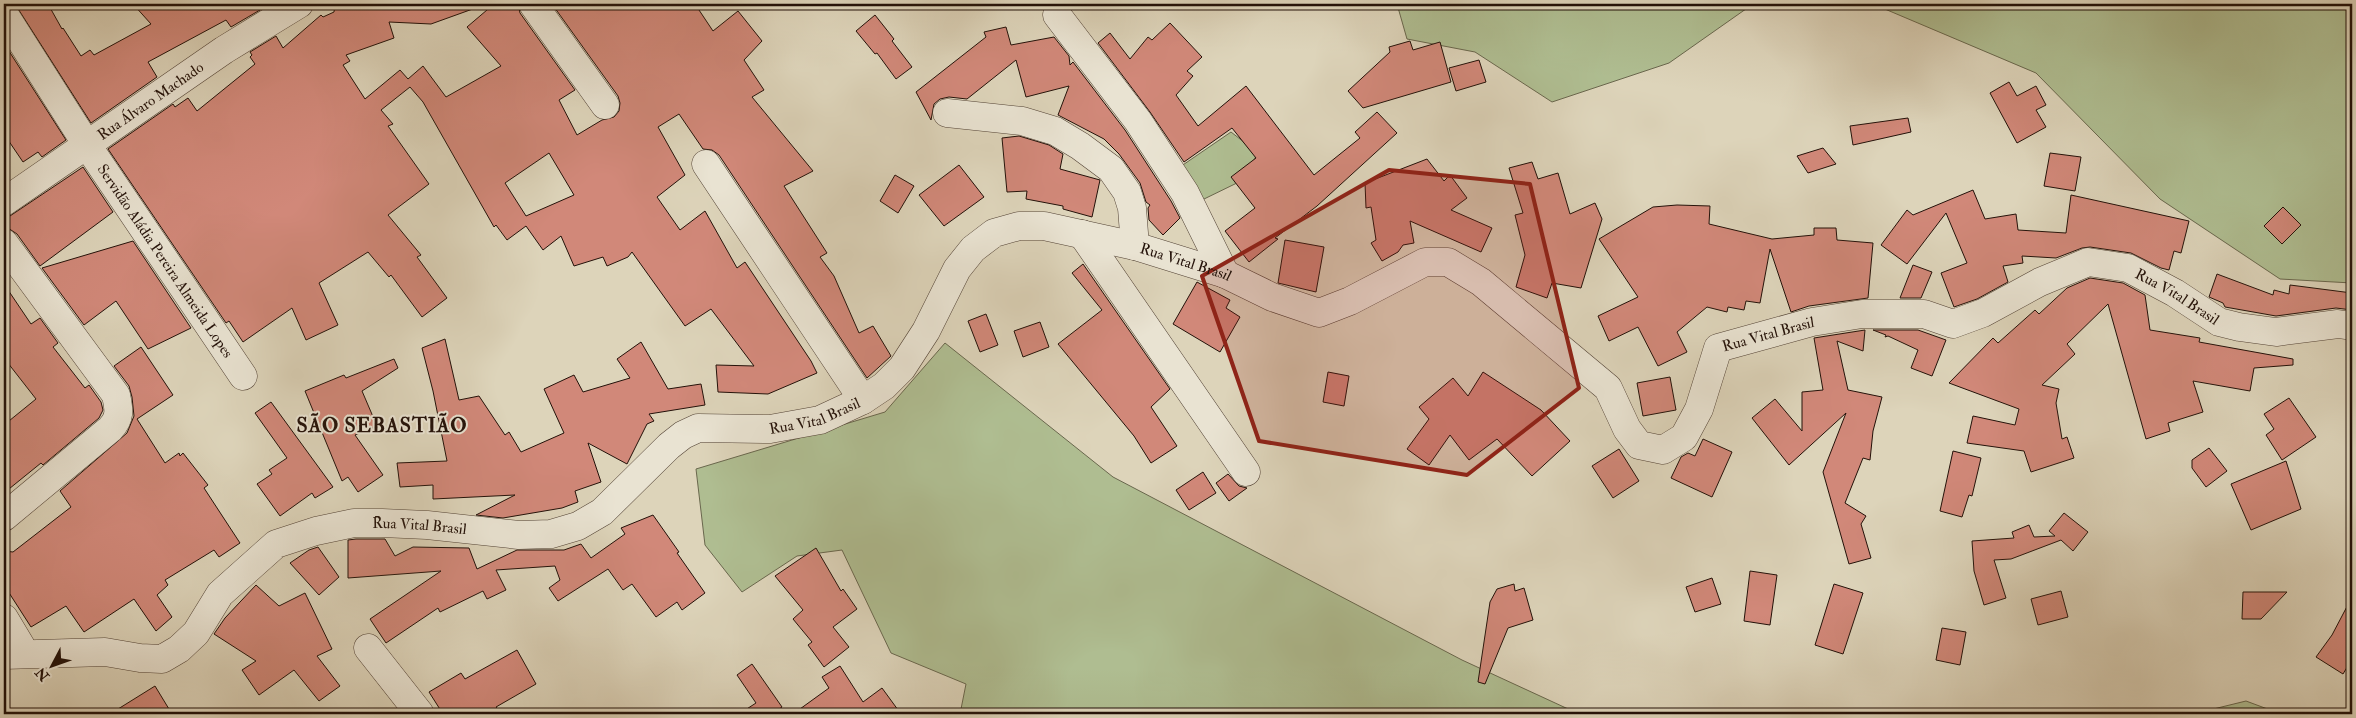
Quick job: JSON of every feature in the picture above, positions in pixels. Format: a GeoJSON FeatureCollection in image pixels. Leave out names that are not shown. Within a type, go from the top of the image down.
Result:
{"type":"FeatureCollection","features":[{"type":"Feature","properties":{"kind":"street","name":"Rua Álvaro Machado"},"geometry":{"type":"LineString","coordinates":[[4,202],[224,50],[300,4]]}},
{"type":"Feature","properties":{"kind":"street"},"geometry":{"type":"LineString","coordinates":[[533,4],[605,105]]}},
{"type":"Feature","properties":{"kind":"street","name":"Servidão Aládia Pereira Almeida Lopes"},"geometry":{"type":"LineString","coordinates":[[4,14],[87,145],[243,376]]}},
{"type":"Feature","properties":{"kind":"street"},"geometry":{"type":"LineString","coordinates":[[1057,15],[1138,121],[1180,185],[1225,274]]}},
{"type":"Feature","properties":{"kind":"street"},"geometry":{"type":"LineString","coordinates":[[947,113],[1022,121],[1055,131],[1080,146],[1111,169],[1127,192],[1132,208],[1135,246]]}},
{"type":"Feature","properties":{"kind":"street"},"geometry":{"type":"LineString","coordinates":[[706,164],[863,400]]}},
{"type":"Feature","properties":{"kind":"street","name":"Rua Vital Brasil"},"geometry":{"type":"LineString","coordinates":[[14,654],[105,652],[140,658],[162,659],[179,649],[196,633],[220,594],[276,544],[316,530],[354,523],[426,525],[519,535],[551,534],[578,526],[602,512],[670,446],[683,435],[698,428],[770,429],[820,420],[863,400],[884,386],[902,368],[926,331],[958,269],[973,249],[994,232],[1019,226],[1044,226],[1135,246],[1225,274],[1272,297],[1319,314],[1350,301],[1425,262],[1448,262],[1481,282],[1608,388],[1627,429],[1639,445],[1662,450],[1684,436],[1699,410],[1718,348],[1812,322],[1862,314],[1924,314],[1953,324],[1983,313],[2040,282],[2088,262],[2128,268],[2175,293],[2219,322],[2239,327],[2276,332],[2338,324],[2352,326]]}},
{"type":"Feature","properties":{"kind":"street"},"geometry":{"type":"LineString","coordinates":[[1082,234],[1246,472]]}},
{"type":"Feature","properties":{"kind":"street"},"geometry":{"type":"LineString","coordinates":[[4,243],[116,395],[119,412],[116,423],[110,429],[4,517]]}},
{"type":"Feature","properties":{"kind":"street"},"geometry":{"type":"LineString","coordinates":[[4,618],[14,654]]}},
{"type":"Feature","properties":{"kind":"street"},"geometry":{"type":"LineString","coordinates":[[368,648],[420,714]]}},
{"type":"Feature","properties":{"kind":"highlighted area"},"geometry":{"type":"Polygon","coordinates":[[[1389,170],[1530,184],[1579,388],[1467,475],[1259,441],[1202,276],[1389,170]]]}},
{"type":"Feature","properties":{"kind":"green space"},"geometry":{"type":"Polygon","coordinates":[[[1397,4],[1753,4],[1669,63],[1552,102],[1475,52],[1407,39],[1397,4]]]}},
{"type":"Feature","properties":{"kind":"green space"},"geometry":{"type":"Polygon","coordinates":[[[1873,4],[2352,4],[2352,283],[2280,279],[2160,199],[2036,73],[1873,4]]]}},
{"type":"Feature","properties":{"kind":"green space"},"geometry":{"type":"Polygon","coordinates":[[[1231,132],[1258,153],[1241,181],[1202,200],[1177,169],[1231,132]]]}},
{"type":"Feature","properties":{"kind":"green space"},"geometry":{"type":"Polygon","coordinates":[[[945,343],[1113,477],[1462,660],[1579,714],[960,714],[966,684],[891,653],[842,550],[797,556],[742,592],[705,545],[696,469],[885,412],[945,343]]]}},
{"type":"Feature","properties":{"kind":"green space"},"geometry":{"type":"Polygon","coordinates":[[[2246,701],[2281,714],[2193,714],[2246,701]]]}},
{"type":"Feature","properties":{"kind":"building"},"geometry":{"type":"Polygon","coordinates":[[[15,4],[48,4],[62,29],[81,56],[90,50],[94,55],[151,24],[133,4],[257,4],[260,10],[231,27],[226,20],[148,62],[157,77],[91,123],[15,4]]]}},
{"type":"Feature","properties":{"kind":"building"},"geometry":{"type":"Polygon","coordinates":[[[335,4],[481,4],[481,6],[431,24],[389,22],[394,38],[346,55],[350,61],[343,65],[365,99],[400,70],[408,79],[423,66],[446,97],[501,66],[467,27],[494,4],[518,4],[520,13],[575,90],[559,100],[577,135],[602,120],[614,117],[619,111],[620,103],[618,96],[552,4],[695,4],[713,31],[738,11],[762,41],[744,60],[764,90],[752,97],[813,171],[784,186],[827,253],[820,257],[834,276],[859,333],[873,326],[891,356],[867,378],[719,155],[712,150],[703,149],[679,114],[658,127],[685,175],[657,197],[680,230],[705,211],[737,268],[745,262],[817,373],[768,394],[718,392],[716,365],[754,366],[711,309],[685,326],[632,252],[628,257],[607,266],[603,257],[574,266],[561,236],[543,250],[526,226],[507,240],[496,225],[494,227],[423,102],[410,87],[381,110],[393,124],[388,126],[429,184],[388,215],[421,255],[417,257],[447,298],[422,317],[391,275],[389,277],[368,252],[319,283],[338,325],[306,340],[292,308],[243,342],[229,321],[226,323],[108,149],[173,104],[175,107],[188,98],[197,111],[255,64],[250,57],[252,55],[250,52],[276,36],[283,48],[321,15],[323,17],[334,12],[335,4]],[[549,153],[505,183],[526,216],[574,195],[549,153]]]}},
{"type":"Feature","properties":{"kind":"building"},"geometry":{"type":"Polygon","coordinates":[[[875,15],[894,39],[892,41],[912,67],[896,79],[877,53],[875,54],[856,31],[875,15]]]}},
{"type":"Feature","properties":{"kind":"building"},"geometry":{"type":"Polygon","coordinates":[[[1170,23],[1202,57],[1187,71],[1193,76],[1176,95],[1198,126],[1246,86],[1314,175],[1360,138],[1355,132],[1377,112],[1397,133],[1317,206],[1275,238],[1278,239],[1249,262],[1225,231],[1255,208],[1231,177],[1256,158],[1232,128],[1184,162],[1150,112],[1098,43],[1110,33],[1130,59],[1148,37],[1152,40],[1170,23]]]}},
{"type":"Feature","properties":{"kind":"building"},"geometry":{"type":"Polygon","coordinates":[[[1006,27],[1011,45],[1054,37],[1069,56],[1070,65],[1073,62],[1125,130],[1180,218],[1163,235],[1149,220],[1148,208],[1150,205],[1146,202],[1140,183],[1119,154],[1104,139],[1058,115],[1069,86],[1026,97],[1016,60],[967,99],[949,97],[940,99],[934,104],[931,120],[916,92],[986,37],[984,32],[1006,27]]]}},
{"type":"Feature","properties":{"kind":"building"},"geometry":{"type":"Polygon","coordinates":[[[1410,41],[1413,50],[1440,42],[1451,82],[1363,108],[1348,91],[1390,52],[1389,47],[1410,41]]]}},
{"type":"Feature","properties":{"kind":"building"},"geometry":{"type":"Polygon","coordinates":[[[7,48],[66,140],[42,157],[38,152],[23,162],[4,134],[4,50],[7,48]]]}},
{"type":"Feature","properties":{"kind":"building"},"geometry":{"type":"Polygon","coordinates":[[[1479,60],[1486,82],[1456,91],[1449,68],[1479,60]]]}},
{"type":"Feature","properties":{"kind":"building"},"geometry":{"type":"Polygon","coordinates":[[[2009,82],[2017,96],[2036,86],[2046,105],[2036,110],[2046,127],[2017,143],[1990,93],[2009,82]]]}},
{"type":"Feature","properties":{"kind":"building"},"geometry":{"type":"Polygon","coordinates":[[[1908,118],[1911,132],[1853,145],[1850,126],[1908,118]]]}},
{"type":"Feature","properties":{"kind":"building"},"geometry":{"type":"Polygon","coordinates":[[[1019,136],[1049,145],[1063,154],[1060,169],[1100,180],[1092,217],[1063,209],[1063,206],[1026,199],[1027,191],[1007,192],[1002,138],[1019,136]]]}},
{"type":"Feature","properties":{"kind":"building"},"geometry":{"type":"Polygon","coordinates":[[[1823,148],[1836,164],[1808,173],[1797,156],[1823,148]]]}},
{"type":"Feature","properties":{"kind":"building"},"geometry":{"type":"Polygon","coordinates":[[[2050,153],[2081,157],[2075,191],[2044,186],[2050,153]]]}},
{"type":"Feature","properties":{"kind":"building"},"geometry":{"type":"Polygon","coordinates":[[[1427,159],[1444,181],[1450,175],[1467,198],[1451,210],[1492,228],[1481,252],[1410,221],[1414,243],[1403,245],[1398,252],[1382,261],[1371,243],[1376,240],[1371,207],[1366,208],[1365,183],[1427,159]]]}},
{"type":"Feature","properties":{"kind":"building"},"geometry":{"type":"Polygon","coordinates":[[[1532,162],[1538,179],[1558,173],[1570,214],[1595,203],[1602,219],[1581,288],[1552,283],[1547,298],[1516,287],[1525,255],[1515,215],[1523,213],[1509,168],[1532,162]]]}},
{"type":"Feature","properties":{"kind":"building"},"geometry":{"type":"Polygon","coordinates":[[[959,165],[984,197],[944,226],[919,195],[959,165]]]}},
{"type":"Feature","properties":{"kind":"building"},"geometry":{"type":"Polygon","coordinates":[[[83,167],[113,212],[40,266],[17,234],[8,228],[4,220],[83,167]]]}},
{"type":"Feature","properties":{"kind":"building"},"geometry":{"type":"Polygon","coordinates":[[[895,175],[914,186],[898,213],[880,201],[895,175]]]}},
{"type":"Feature","properties":{"kind":"building"},"geometry":{"type":"Polygon","coordinates":[[[1973,190],[1985,219],[2016,214],[2018,230],[2066,233],[2071,195],[2189,221],[2181,253],[2174,251],[2169,270],[2131,253],[2090,247],[2082,248],[2056,258],[2022,256],[2023,263],[2003,266],[2008,282],[1977,299],[1954,307],[1941,273],[1967,263],[1946,213],[1907,264],[1881,245],[1907,210],[1913,215],[1973,190]]]}},
{"type":"Feature","properties":{"kind":"building"},"geometry":{"type":"Polygon","coordinates":[[[1677,205],[1710,206],[1709,224],[1772,239],[1814,235],[1814,228],[1836,228],[1837,240],[1873,243],[1868,298],[1809,306],[1791,312],[1770,249],[1760,303],[1746,301],[1744,310],[1728,307],[1727,312],[1707,307],[1677,332],[1687,352],[1658,366],[1638,327],[1609,341],[1598,316],[1638,297],[1599,239],[1653,207],[1677,205]]]}},
{"type":"Feature","properties":{"kind":"building"},"geometry":{"type":"Polygon","coordinates":[[[2283,207],[2301,225],[2282,244],[2264,226],[2283,207]]]}},
{"type":"Feature","properties":{"kind":"building"},"geometry":{"type":"Polygon","coordinates":[[[1285,240],[1324,247],[1316,292],[1278,283],[1285,240]]]}},
{"type":"Feature","properties":{"kind":"building"},"geometry":{"type":"Polygon","coordinates":[[[133,241],[191,328],[148,349],[116,301],[84,325],[42,268],[133,241]]]}},
{"type":"Feature","properties":{"kind":"building"},"geometry":{"type":"Polygon","coordinates":[[[1083,264],[1170,389],[1151,407],[1177,446],[1151,463],[1134,436],[1058,344],[1102,310],[1072,273],[1083,264]]]}},
{"type":"Feature","properties":{"kind":"building"},"geometry":{"type":"Polygon","coordinates":[[[1913,265],[1932,272],[1921,298],[1900,298],[1913,265]]]}},
{"type":"Feature","properties":{"kind":"building"},"geometry":{"type":"Polygon","coordinates":[[[2217,274],[2273,295],[2274,290],[2289,294],[2290,285],[2352,293],[2352,310],[2336,308],[2276,316],[2225,307],[2223,303],[2209,297],[2217,274]]]}},
{"type":"Feature","properties":{"kind":"building"},"geometry":{"type":"Polygon","coordinates":[[[2090,278],[2123,283],[2145,295],[2150,330],[2200,338],[2199,342],[2293,359],[2293,365],[2254,368],[2250,391],[2193,381],[2203,412],[2168,423],[2170,431],[2146,439],[2108,304],[2067,344],[2075,354],[2042,385],[2059,389],[2056,403],[2062,439],[2067,437],[2074,458],[2031,472],[2024,451],[1967,443],[1973,416],[2015,425],[2019,409],[1949,383],[1993,338],[1998,343],[2035,310],[2039,314],[2067,288],[2090,278]]]}},
{"type":"Feature","properties":{"kind":"building"},"geometry":{"type":"Polygon","coordinates":[[[1197,282],[1230,300],[1226,308],[1240,317],[1220,352],[1173,324],[1197,282]]]}},
{"type":"Feature","properties":{"kind":"building"},"geometry":{"type":"Polygon","coordinates":[[[4,284],[31,324],[40,318],[58,343],[53,347],[85,388],[89,385],[101,402],[103,410],[99,418],[43,465],[41,463],[4,493],[4,425],[36,399],[4,358],[4,284]]]}},
{"type":"Feature","properties":{"kind":"building"},"geometry":{"type":"Polygon","coordinates":[[[986,314],[998,345],[980,352],[968,321],[986,314]]]}},
{"type":"Feature","properties":{"kind":"building"},"geometry":{"type":"Polygon","coordinates":[[[1040,322],[1049,347],[1023,357],[1014,331],[1040,322]]]}},
{"type":"Feature","properties":{"kind":"building"},"geometry":{"type":"Polygon","coordinates":[[[1865,330],[1863,351],[1837,341],[1848,390],[1882,397],[1873,431],[1870,460],[1863,458],[1845,503],[1866,516],[1861,524],[1871,558],[1849,564],[1823,472],[1846,413],[1789,465],[1752,418],[1775,399],[1802,431],[1802,392],[1823,390],[1814,338],[1865,330]]]}},
{"type":"Feature","properties":{"kind":"building"},"geometry":{"type":"Polygon","coordinates":[[[1873,330],[1918,330],[1946,340],[1932,376],[1911,368],[1918,350],[1888,336],[1885,337],[1886,335],[1873,330]]]}},
{"type":"Feature","properties":{"kind":"building"},"geometry":{"type":"Polygon","coordinates":[[[445,339],[459,400],[479,396],[505,435],[509,432],[521,452],[564,433],[544,389],[574,375],[583,392],[630,378],[617,359],[641,342],[668,389],[701,384],[705,405],[649,414],[654,421],[647,424],[627,464],[588,443],[601,482],[575,491],[578,502],[562,508],[503,518],[476,515],[515,495],[433,499],[433,485],[400,487],[397,463],[447,461],[422,348],[445,339]]]}},
{"type":"Feature","properties":{"kind":"building"},"geometry":{"type":"Polygon","coordinates":[[[141,347],[173,395],[137,419],[165,463],[179,453],[180,456],[183,453],[208,485],[204,488],[240,543],[219,557],[214,550],[165,580],[168,585],[157,595],[172,617],[156,631],[134,599],[84,632],[66,606],[31,627],[4,585],[4,551],[13,552],[71,507],[60,491],[127,433],[134,416],[132,397],[129,386],[114,366],[141,347]]]}},
{"type":"Feature","properties":{"kind":"building"},"geometry":{"type":"Polygon","coordinates":[[[394,359],[398,368],[362,391],[377,426],[355,435],[383,475],[358,492],[348,477],[342,481],[305,391],[344,375],[346,378],[394,359]]]}},
{"type":"Feature","properties":{"kind":"building"},"geometry":{"type":"Polygon","coordinates":[[[1328,372],[1349,376],[1344,406],[1323,402],[1328,372]]]}},
{"type":"Feature","properties":{"kind":"building"},"geometry":{"type":"Polygon","coordinates":[[[1483,372],[1541,410],[1570,441],[1532,476],[1497,439],[1469,460],[1450,435],[1429,465],[1407,449],[1429,419],[1419,407],[1453,378],[1468,396],[1483,372]]]}},
{"type":"Feature","properties":{"kind":"building"},"geometry":{"type":"Polygon","coordinates":[[[1670,377],[1676,410],[1643,416],[1637,383],[1670,377]]]}},
{"type":"Feature","properties":{"kind":"building"},"geometry":{"type":"Polygon","coordinates":[[[2289,398],[2316,437],[2282,460],[2266,435],[2274,429],[2264,414],[2289,398]]]}},
{"type":"Feature","properties":{"kind":"building"},"geometry":{"type":"Polygon","coordinates":[[[271,402],[333,487],[315,498],[312,493],[280,516],[257,484],[272,474],[269,470],[287,458],[255,413],[271,402]]]}},
{"type":"Feature","properties":{"kind":"building"},"geometry":{"type":"Polygon","coordinates":[[[1703,439],[1732,452],[1712,497],[1671,478],[1681,457],[1688,453],[1695,456],[1703,439]]]}},
{"type":"Feature","properties":{"kind":"building"},"geometry":{"type":"Polygon","coordinates":[[[2209,448],[2227,471],[2206,487],[2192,468],[2192,460],[2209,448]]]}},
{"type":"Feature","properties":{"kind":"building"},"geometry":{"type":"Polygon","coordinates":[[[1619,449],[1639,481],[1613,498],[1592,466],[1619,449]]]}},
{"type":"Feature","properties":{"kind":"building"},"geometry":{"type":"Polygon","coordinates":[[[1953,451],[1981,458],[1972,496],[1969,495],[1962,517],[1940,511],[1953,451]]]}},
{"type":"Feature","properties":{"kind":"building"},"geometry":{"type":"Polygon","coordinates":[[[2286,461],[2301,509],[2251,530],[2231,484],[2286,461]]]}},
{"type":"Feature","properties":{"kind":"building"},"geometry":{"type":"Polygon","coordinates":[[[1203,472],[1216,493],[1189,510],[1176,490],[1203,472]]]}},
{"type":"Feature","properties":{"kind":"building"},"geometry":{"type":"Polygon","coordinates":[[[1228,474],[1239,486],[1247,488],[1229,501],[1216,483],[1228,474]]]}},
{"type":"Feature","properties":{"kind":"building"},"geometry":{"type":"Polygon","coordinates":[[[2064,513],[2088,532],[2073,551],[2061,540],[2011,559],[1994,560],[2006,598],[1984,605],[1974,571],[1972,541],[2014,538],[2012,532],[2029,525],[2034,537],[2055,536],[2049,531],[2064,513]]]}},
{"type":"Feature","properties":{"kind":"building"},"geometry":{"type":"Polygon","coordinates":[[[653,515],[705,593],[682,610],[677,602],[656,617],[632,584],[623,590],[608,569],[558,601],[549,588],[560,580],[555,566],[496,570],[506,590],[487,599],[483,591],[440,612],[438,608],[386,643],[370,619],[441,571],[348,578],[348,540],[385,539],[395,556],[413,547],[469,548],[477,569],[517,550],[564,550],[581,544],[591,558],[625,534],[621,528],[653,515]]]}},
{"type":"Feature","properties":{"kind":"building"},"geometry":{"type":"Polygon","coordinates":[[[318,547],[339,577],[319,595],[290,563],[309,550],[318,547]]]}},
{"type":"Feature","properties":{"kind":"building"},"geometry":{"type":"Polygon","coordinates":[[[816,548],[841,591],[843,589],[857,609],[833,627],[849,647],[824,667],[808,645],[812,642],[793,619],[803,610],[775,576],[816,548]]]}},
{"type":"Feature","properties":{"kind":"building"},"geometry":{"type":"Polygon","coordinates":[[[1750,571],[1777,575],[1770,625],[1744,621],[1750,571]]]}},
{"type":"Feature","properties":{"kind":"building"},"geometry":{"type":"Polygon","coordinates":[[[1712,578],[1721,604],[1695,612],[1686,587],[1712,578]]]}},
{"type":"Feature","properties":{"kind":"building"},"geometry":{"type":"Polygon","coordinates":[[[1514,584],[1515,591],[1524,588],[1533,620],[1508,628],[1485,684],[1478,682],[1490,602],[1497,589],[1514,584]]]}},
{"type":"Feature","properties":{"kind":"building"},"geometry":{"type":"Polygon","coordinates":[[[1834,584],[1863,593],[1843,654],[1815,645],[1834,584]]]}},
{"type":"Feature","properties":{"kind":"building"},"geometry":{"type":"Polygon","coordinates":[[[256,585],[279,606],[305,593],[332,649],[317,656],[340,686],[319,701],[294,670],[259,695],[242,670],[256,661],[214,634],[225,618],[256,585]]]}},
{"type":"Feature","properties":{"kind":"building"},"geometry":{"type":"Polygon","coordinates":[[[2061,591],[2068,617],[2038,625],[2031,599],[2061,591]]]}},
{"type":"Feature","properties":{"kind":"building"},"geometry":{"type":"Polygon","coordinates":[[[2243,592],[2287,592],[2261,619],[2242,619],[2243,592]]]}},
{"type":"Feature","properties":{"kind":"building"},"geometry":{"type":"Polygon","coordinates":[[[2352,597],[2352,659],[2343,674],[2316,657],[2332,635],[2352,597]]]}},
{"type":"Feature","properties":{"kind":"building"},"geometry":{"type":"Polygon","coordinates":[[[1942,628],[1966,632],[1960,665],[1936,660],[1942,628]]]}},
{"type":"Feature","properties":{"kind":"building"},"geometry":{"type":"Polygon","coordinates":[[[517,650],[536,684],[496,707],[502,714],[443,714],[429,692],[461,673],[465,679],[517,650]]]}},
{"type":"Feature","properties":{"kind":"building"},"geometry":{"type":"Polygon","coordinates":[[[752,664],[782,707],[772,714],[739,714],[756,703],[737,675],[752,664]]]}},
{"type":"Feature","properties":{"kind":"building"},"geometry":{"type":"Polygon","coordinates":[[[840,666],[863,702],[882,688],[901,714],[793,714],[829,688],[822,677],[840,666]]]}},
{"type":"Feature","properties":{"kind":"building"},"geometry":{"type":"Polygon","coordinates":[[[155,686],[172,714],[110,714],[155,686]]]}},
{"type":"Feature","properties":{"kind":"district","name":"SÃO SEBASTIÃO"},"geometry":{"type":"Point","coordinates":[382,425]}}]}
